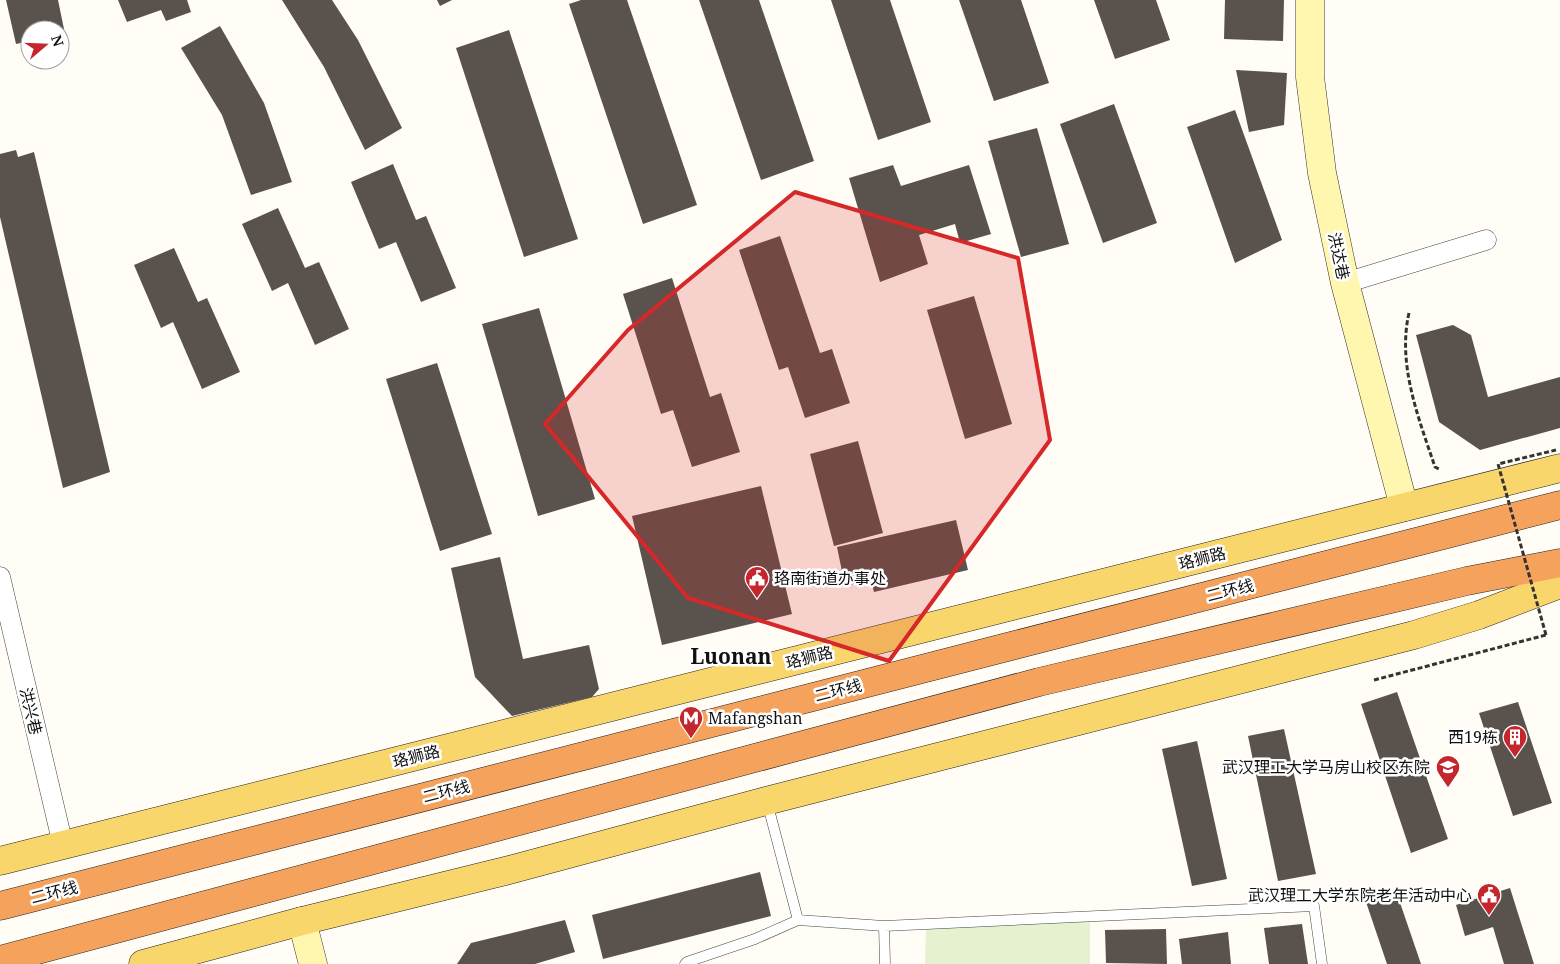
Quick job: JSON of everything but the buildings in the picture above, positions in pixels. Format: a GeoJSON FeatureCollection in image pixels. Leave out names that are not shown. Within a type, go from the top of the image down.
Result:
{"type":"FeatureCollection","features":[{"type":"Feature","properties":{"kind":"highway","name":"二环线"},"geometry":{"type":"LineString","coordinates":[[0,906],[1560,505]]}},
{"type":"Feature","properties":{"kind":"highway"},"geometry":{"type":"LineString","coordinates":[[0,960],[1039,682],[1467,580],[1560,563]]}},
{"type":"Feature","properties":{"kind":"main road","name":"珞狮路"},"geometry":{"type":"LineString","coordinates":[[0,861],[1404,507],[1558,459]]}},
{"type":"Feature","properties":{"kind":"main road"},"geometry":{"type":"LineString","coordinates":[[144,964],[302,921],[504,871],[766,801],[1414,635],[1479,615],[1560,584]]}},
{"type":"Feature","properties":{"kind":"street","name":"洪达巷"},"geometry":{"type":"LineString","coordinates":[[1310,0],[1311,86],[1322,173],[1345,283],[1404,507]]}},
{"type":"Feature","properties":{"kind":"street"},"geometry":{"type":"LineString","coordinates":[[1345,283],[1486,240]]}},
{"type":"Feature","properties":{"kind":"street","name":"洪兴巷"},"geometry":{"type":"LineString","coordinates":[[0,577],[63,845]]}},
{"type":"Feature","properties":{"kind":"street"},"geometry":{"type":"LineString","coordinates":[[302,921],[313,964]]}},
{"type":"Feature","properties":{"kind":"lane"},"geometry":{"type":"LineString","coordinates":[[766,801],[798,920]]}},
{"type":"Feature","properties":{"kind":"lane"},"geometry":{"type":"LineString","coordinates":[[685,964],[755,939],[798,920],[884,926],[1314,906],[1322,964]]}},
{"type":"Feature","properties":{"kind":"lane"},"geometry":{"type":"LineString","coordinates":[[884,926],[885,964]]}},
{"type":"Feature","properties":{"kind":"path"},"geometry":{"type":"LineString","coordinates":[[1409,313],[1405,330],[1405,356],[1416,407],[1435,467],[1444,472]]}},
{"type":"Feature","properties":{"kind":"path"},"geometry":{"type":"LineString","coordinates":[[1489,466],[1558,459]]}},
{"type":"Feature","properties":{"kind":"path"},"geometry":{"type":"LineString","coordinates":[[1374,680],[1546,635],[1498,464]]}},
{"type":"Feature","properties":{"kind":"highlighted area"},"geometry":{"type":"Polygon","coordinates":[[[795,192],[1018,258],[1050,440],[889,661],[688,598],[545,424],[628,330],[795,192]]]}},
{"type":"Feature","properties":{"kind":"green space"},"geometry":{"type":"Polygon","coordinates":[[[1090,917],[1090,964],[925,964],[926,924],[1090,917]]]}},
{"type":"Feature","properties":{"kind":"place","name":"珞南街道办事处"},"geometry":{"type":"Point","coordinates":[757,599]}},
{"type":"Feature","properties":{"kind":"place","name":"Mafangshan"},"geometry":{"type":"Point","coordinates":[691,739]}},
{"type":"Feature","properties":{"kind":"place","name":"西19栋"},"geometry":{"type":"Point","coordinates":[1515,758]}},
{"type":"Feature","properties":{"kind":"place","name":"武汉理工大学马房山校区东院"},"geometry":{"type":"Point","coordinates":[1448,788]}},
{"type":"Feature","properties":{"kind":"place","name":"武汉理工大学东院老年活动中心"},"geometry":{"type":"Point","coordinates":[1489,916]}},
{"type":"Feature","properties":{"kind":"district","name":"Luonan"},"geometry":{"type":"Point","coordinates":[731,656]}}]}
